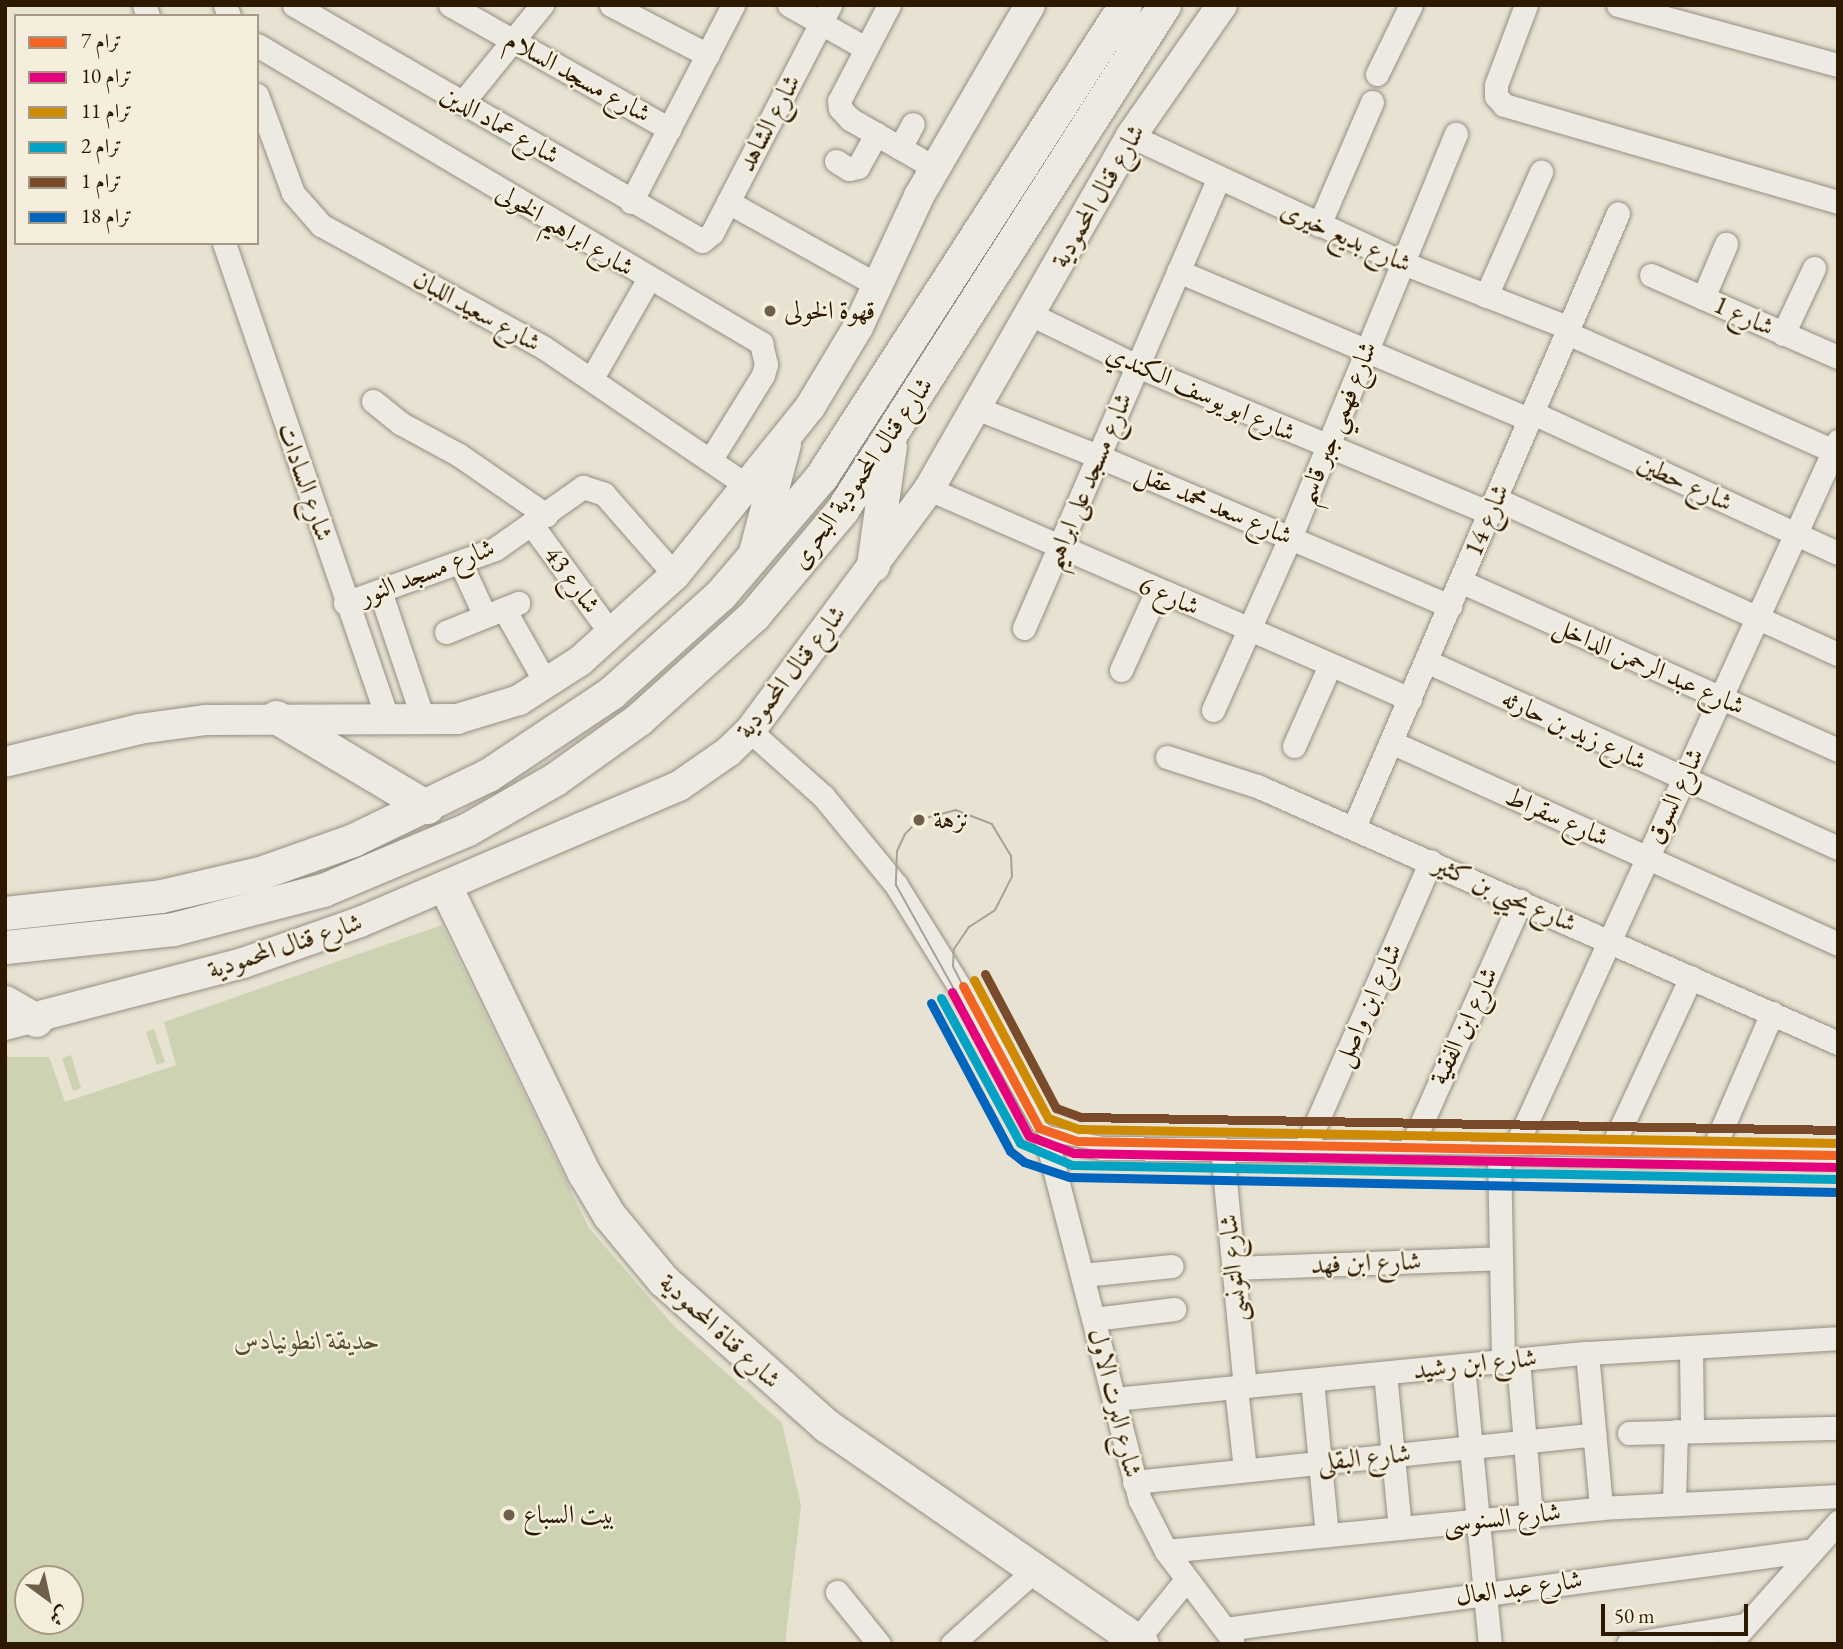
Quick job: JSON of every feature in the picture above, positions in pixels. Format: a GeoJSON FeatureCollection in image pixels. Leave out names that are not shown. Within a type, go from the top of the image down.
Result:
{"type":"FeatureCollection","features":[{"type":"Feature","properties":{"kind":"main road","name":"شارع قنال المحمودية البحرى"},"geometry":{"type":"LineString","coordinates":[[5,913],[110,904],[213,885],[353,840],[427,807],[530,750],[611,693],[686,629],[752,561],[842,447],[1125,5]]}},
{"type":"Feature","properties":{"kind":"main road","name":"شارع قنال المحمودية البحرى"},"geometry":{"type":"LineString","coordinates":[[5,947],[122,938],[274,906],[407,857],[511,805],[629,727],[718,652],[789,577],[890,440],[1164,5]]}},
{"type":"Feature","properties":{"kind":"main road"},"geometry":{"type":"LineString","coordinates":[[873,565],[890,440]]}},
{"type":"Feature","properties":{"kind":"main road"},"geometry":{"type":"LineString","coordinates":[[752,561],[783,444]]}},
{"type":"Feature","properties":{"kind":"main road"},"geometry":{"type":"LineString","coordinates":[[276,717],[427,807]]}},
{"type":"Feature","properties":{"kind":"main road","name":"شارع قناة المحمودية"},"geometry":{"type":"LineString","coordinates":[[446,888],[584,1172],[633,1248],[663,1280],[827,1426],[1140,1642]]}},
{"type":"Feature","properties":{"kind":"main road"},"geometry":{"type":"LineString","coordinates":[[5,1002],[20,1022]]}},
{"type":"Feature","properties":{"kind":"street","name":"شارع عماد الدين"},"geometry":{"type":"LineString","coordinates":[[295,5],[697,240],[706,240]]}},
{"type":"Feature","properties":{"kind":"street","name":"شارع مسجد السلام"},"geometry":{"type":"LineString","coordinates":[[450,5],[670,129]]}},
{"type":"Feature","properties":{"kind":"street"},"geometry":{"type":"LineString","coordinates":[[461,103],[542,5]]}},
{"type":"Feature","properties":{"kind":"street"},"geometry":{"type":"LineString","coordinates":[[611,5],[708,55]]}},
{"type":"Feature","properties":{"kind":"street"},"geometry":{"type":"LineString","coordinates":[[631,202],[733,5]]}},
{"type":"Feature","properties":{"kind":"street"},"geometry":{"type":"LineString","coordinates":[[789,5],[826,14],[865,48]]}},
{"type":"Feature","properties":{"kind":"street"},"geometry":{"type":"LineString","coordinates":[[889,5],[839,101],[844,115],[935,168]]}},
{"type":"Feature","properties":{"kind":"street"},"geometry":{"type":"LineString","coordinates":[[5,762],[139,729],[276,717],[424,722],[488,711],[547,685],[611,635],[676,575],[783,444],[835,368],[935,168],[1030,5]]}},
{"type":"Feature","properties":{"kind":"street","name":"شارع قنال المحمودية"},"geometry":{"type":"LineString","coordinates":[[20,1022],[243,963],[446,888],[679,786],[728,752],[750,731],[929,489],[1131,135],[1222,5]]}},
{"type":"Feature","properties":{"kind":"street"},"geometry":{"type":"LineString","coordinates":[[1526,5],[1496,85],[1496,96],[1504,105],[1838,202]]}},
{"type":"Feature","properties":{"kind":"street"},"geometry":{"type":"LineString","coordinates":[[1618,5],[1838,65]]}},
{"type":"Feature","properties":{"kind":"street"},"geometry":{"type":"LineString","coordinates":[[1377,74],[1409,6]]}},
{"type":"Feature","properties":{"kind":"street","name":"شارع الشاهد"},"geometry":{"type":"LineString","coordinates":[[706,240],[826,14]]}},
{"type":"Feature","properties":{"kind":"street","name":"شارع ابراهيم الخولى"},"geometry":{"type":"LineString","coordinates":[[259,46],[648,279],[752,335],[765,353],[763,375],[711,459]]}},
{"type":"Feature","properties":{"kind":"street","name":"شارع سعيد اللبان"},"geometry":{"type":"LineString","coordinates":[[259,100],[293,193],[321,225],[592,378],[749,487]]}},
{"type":"Feature","properties":{"kind":"street"},"geometry":{"type":"LineString","coordinates":[[1319,225],[1373,102]]}},
{"type":"Feature","properties":{"kind":"street"},"geometry":{"type":"LineString","coordinates":[[900,148],[913,124]]}},
{"type":"Feature","properties":{"kind":"street"},"geometry":{"type":"LineString","coordinates":[[836,162],[849,169],[858,167],[876,134]]}},
{"type":"Feature","properties":{"kind":"street","name":"شارع فهمي جبر قاسم"},"geometry":{"type":"LineString","coordinates":[[1213,710],[1290,538],[1455,134]]}},
{"type":"Feature","properties":{"kind":"street","name":"شارع بديع خيرى"},"geometry":{"type":"LineString","coordinates":[[1131,135],[1218,179],[1403,263],[1566,330],[1836,449]]}},
{"type":"Feature","properties":{"kind":"street"},"geometry":{"type":"LineString","coordinates":[[1486,296],[1541,172]]}},
{"type":"Feature","properties":{"kind":"street","name":"شارع مسجد على ابراهيم"},"geometry":{"type":"LineString","coordinates":[[1024,628],[1218,179]]}},
{"type":"Feature","properties":{"kind":"street"},"geometry":{"type":"LineString","coordinates":[[728,202],[877,285]]}},
{"type":"Feature","properties":{"kind":"street","name":"شارع 14"},"geometry":{"type":"LineString","coordinates":[[1354,827],[1618,213]]}},
{"type":"Feature","properties":{"kind":"street"},"geometry":{"type":"LineString","coordinates":[[1703,298],[1726,244]]}},
{"type":"Feature","properties":{"kind":"street","name":"شارع السادات"},"geometry":{"type":"LineString","coordinates":[[225,245],[345,603],[388,720]]}},
{"type":"Feature","properties":{"kind":"street"},"geometry":{"type":"LineString","coordinates":[[1783,334],[1814,268]]}},
{"type":"Feature","properties":{"kind":"street","name":"شارع حطين"},"geometry":{"type":"LineString","coordinates":[[1178,271],[1366,351],[1532,417],[1838,553]]}},
{"type":"Feature","properties":{"kind":"street","name":"شارع 1"},"geometry":{"type":"LineString","coordinates":[[1651,275],[1838,358]]}},
{"type":"Feature","properties":{"kind":"street"},"geometry":{"type":"LineString","coordinates":[[592,378],[648,279]]}},
{"type":"Feature","properties":{"kind":"street","name":"شارع ابو يوسف الكندي"},"geometry":{"type":"LineString","coordinates":[[1030,314],[1137,366],[1326,448],[1493,506],[1838,654]]}},
{"type":"Feature","properties":{"kind":"street","name":"شارع 43"},"geometry":{"type":"LineString","coordinates":[[373,401],[400,424],[459,455],[539,520],[611,635]]}},
{"type":"Feature","properties":{"kind":"street","name":"شارع سعد محمد عقل"},"geometry":{"type":"LineString","coordinates":[[976,408],[1098,456],[1450,606]]}},
{"type":"Feature","properties":{"kind":"street","name":"شارع السوق"},"geometry":{"type":"LineString","coordinates":[[1506,1152],[1609,941],[1836,449]]}},
{"type":"Feature","properties":{"kind":"street","name":"شارع مسجد النور"},"geometry":{"type":"LineString","coordinates":[[345,603],[461,564],[539,520],[575,490],[591,487],[604,494],[676,575]]}},
{"type":"Feature","properties":{"kind":"street","name":"شارع 6"},"geometry":{"type":"LineString","coordinates":[[929,489],[1058,549],[1410,699]]}},
{"type":"Feature","properties":{"kind":"street"},"geometry":{"type":"LineString","coordinates":[[461,564],[502,609],[547,685]]}},
{"type":"Feature","properties":{"kind":"street","name":"شارع عبد الرحمن الداخل"},"geometry":{"type":"LineString","coordinates":[[1461,581],[1838,750]]}},
{"type":"Feature","properties":{"kind":"street"},"geometry":{"type":"LineString","coordinates":[[380,591],[424,722]]}},
{"type":"Feature","properties":{"kind":"street"},"geometry":{"type":"LineString","coordinates":[[1121,670],[1157,591]]}},
{"type":"Feature","properties":{"kind":"street"},"geometry":{"type":"LineString","coordinates":[[446,632],[502,609]]}},
{"type":"Feature","properties":{"kind":"street","name":"شارع زيد بن حارثه"},"geometry":{"type":"LineString","coordinates":[[1426,661],[1683,780],[1838,848]]}},
{"type":"Feature","properties":{"kind":"street"},"geometry":{"type":"LineString","coordinates":[[1294,746],[1330,665]]}},
{"type":"Feature","properties":{"kind":"street"},"geometry":{"type":"LineString","coordinates":[[750,731],[823,796],[896,885],[971,1005],[1037,1131],[1046,1137],[1102,1148],[1838,1157]]}},
{"type":"Feature","properties":{"kind":"street","name":"شارع سقراط"},"geometry":{"type":"LineString","coordinates":[[1391,742],[1838,944]]}},
{"type":"Feature","properties":{"kind":"street","name":"شارع يحيي بن كثير"},"geometry":{"type":"LineString","coordinates":[[1167,757],[1257,786],[1354,827],[1838,1043]]}},
{"type":"Feature","properties":{"kind":"street","name":"شارع ابن واصل"},"geometry":{"type":"LineString","coordinates":[[1305,1149],[1431,861]]}},
{"type":"Feature","properties":{"kind":"street","name":"شارع ابن الفقية"},"geometry":{"type":"LineString","coordinates":[[1409,1151],[1521,901]]}},
{"type":"Feature","properties":{"kind":"street"},"geometry":{"type":"LineString","coordinates":[[1609,1153],[1691,977]]}},
{"type":"Feature","properties":{"kind":"street"},"geometry":{"type":"LineString","coordinates":[[1711,1154],[1772,1013]]}},
{"type":"Feature","properties":{"kind":"street","name":"شارع البرت الاول"},"geometry":{"type":"LineString","coordinates":[[1046,1137],[1134,1482],[1166,1551],[1230,1637]]}},
{"type":"Feature","properties":{"kind":"street","name":"شارع التونسى"},"geometry":{"type":"LineString","coordinates":[[1222,1149],[1233,1268],[1245,1470]]}},
{"type":"Feature","properties":{"kind":"street"},"geometry":{"type":"LineString","coordinates":[[1506,1152],[1500,1258],[1510,1361],[1525,1442],[1531,1515]]}},
{"type":"Feature","properties":{"kind":"street","name":"شارع ابن فهد"},"geometry":{"type":"LineString","coordinates":[[1233,1268],[1500,1258]]}},
{"type":"Feature","properties":{"kind":"street"},"geometry":{"type":"LineString","coordinates":[[1083,1275],[1172,1266]]}},
{"type":"Feature","properties":{"kind":"street"},"geometry":{"type":"LineString","coordinates":[[1094,1319],[1174,1309]]}},
{"type":"Feature","properties":{"kind":"street","name":"شارع ابن رشيد"},"geometry":{"type":"LineString","coordinates":[[1114,1399],[1587,1353],[1838,1338]]}},
{"type":"Feature","properties":{"kind":"street"},"geometry":{"type":"LineString","coordinates":[[1674,1502],[1684,1431],[1691,1347]]}},
{"type":"Feature","properties":{"kind":"street"},"geometry":{"type":"LineString","coordinates":[[1587,1353],[1601,1508]]}},
{"type":"Feature","properties":{"kind":"street"},"geometry":{"type":"LineString","coordinates":[[1463,1366],[1490,1644]]}},
{"type":"Feature","properties":{"kind":"street"},"geometry":{"type":"LineString","coordinates":[[1385,1373],[1400,1528]]}},
{"type":"Feature","properties":{"kind":"street"},"geometry":{"type":"LineString","coordinates":[[1312,1380],[1327,1535]]}},
{"type":"Feature","properties":{"kind":"street"},"geometry":{"type":"LineString","coordinates":[[1629,1433],[1838,1428]]}},
{"type":"Feature","properties":{"kind":"street","name":"شارع البقلى"},"geometry":{"type":"LineString","coordinates":[[1134,1482],[1595,1434]]}},
{"type":"Feature","properties":{"kind":"street","name":"شارع السنوسى"},"geometry":{"type":"LineString","coordinates":[[1166,1551],[1674,1502],[1838,1496]]}},
{"type":"Feature","properties":{"kind":"street"},"geometry":{"type":"LineString","coordinates":[[1729,1644],[1838,1522]]}},
{"type":"Feature","properties":{"kind":"street","name":"شارع عبد العال"},"geometry":{"type":"LineString","coordinates":[[1230,1637],[1485,1592],[1813,1550]]}},
{"type":"Feature","properties":{"kind":"street"},"geometry":{"type":"LineString","coordinates":[[952,1644],[1036,1569]]}},
{"type":"Feature","properties":{"kind":"street"},"geometry":{"type":"LineString","coordinates":[[1140,1642],[1186,1580]]}},
{"type":"Feature","properties":{"kind":"street"},"geometry":{"type":"LineString","coordinates":[[837,1592],[879,1644]]}},
{"type":"Feature","properties":{"kind":"street"},"geometry":{"type":"LineString","coordinates":[[1628,1644],[1745,1625]]}},
{"type":"Feature","properties":{"kind":"green space","name":"حديقة انطونيادس"},"geometry":{"type":"Polygon","coordinates":[[[442,925],[589,1228],[674,1326],[782,1423],[801,1505],[785,1644],[5,1644],[5,1057],[49,1057],[65,1102],[176,1065],[164,1022],[442,925]]]}},
{"type":"Feature","properties":{"kind":"green space"},"geometry":{"type":"Polygon","coordinates":[[[154,1029],[165,1062],[157,1065],[146,1032],[154,1029]]]}},
{"type":"Feature","properties":{"kind":"green space"},"geometry":{"type":"Polygon","coordinates":[[[71,1055],[81,1088],[73,1091],[62,1058],[71,1055]]]}},
{"type":"Feature","properties":{"kind":"tram line"},"geometry":{"type":"LineString","coordinates":[[963,986],[953,966],[954,949],[969,927],[995,910],[1012,876],[1011,856],[992,824],[956,810],[919,820],[905,834],[897,851],[896,885],[1033,1131],[1047,1142],[1101,1152],[1838,1159]]}},
{"type":"Feature","properties":{"kind":"tram line","name":"1"},"geometry":{"type":"LineString","coordinates":[[985,974],[1056,1108],[1081,1117],[1838,1130]]}},
{"type":"Feature","properties":{"kind":"tram line","name":"11"},"geometry":{"type":"LineString","coordinates":[[974,980],[1048,1118],[1079,1129],[1838,1143]]}},
{"type":"Feature","properties":{"kind":"tram line","name":"7"},"geometry":{"type":"LineString","coordinates":[[963,986],[1039,1128],[1077,1141],[1838,1155]]}},
{"type":"Feature","properties":{"kind":"tram line","name":"10"},"geometry":{"type":"LineString","coordinates":[[952,992],[1029,1136],[1074,1153],[1838,1167]]}},
{"type":"Feature","properties":{"kind":"tram line","name":"2"},"geometry":{"type":"LineString","coordinates":[[941,998],[1020,1143],[1072,1165],[1838,1179]]}},
{"type":"Feature","properties":{"kind":"tram line","name":"18"},"geometry":{"type":"LineString","coordinates":[[931,1003],[1010,1151],[1024,1162],[1069,1177],[1837,1192]]}},
{"type":"Feature","properties":{"kind":"place","name":"قهوة الخولى"},"geometry":{"type":"Point","coordinates":[770,311]}},
{"type":"Feature","properties":{"kind":"place","name":"نزهة"},"geometry":{"type":"Point","coordinates":[919,820]}},
{"type":"Feature","properties":{"kind":"place","name":"بيت السباع"},"geometry":{"type":"Point","coordinates":[509,1515]}}]}
